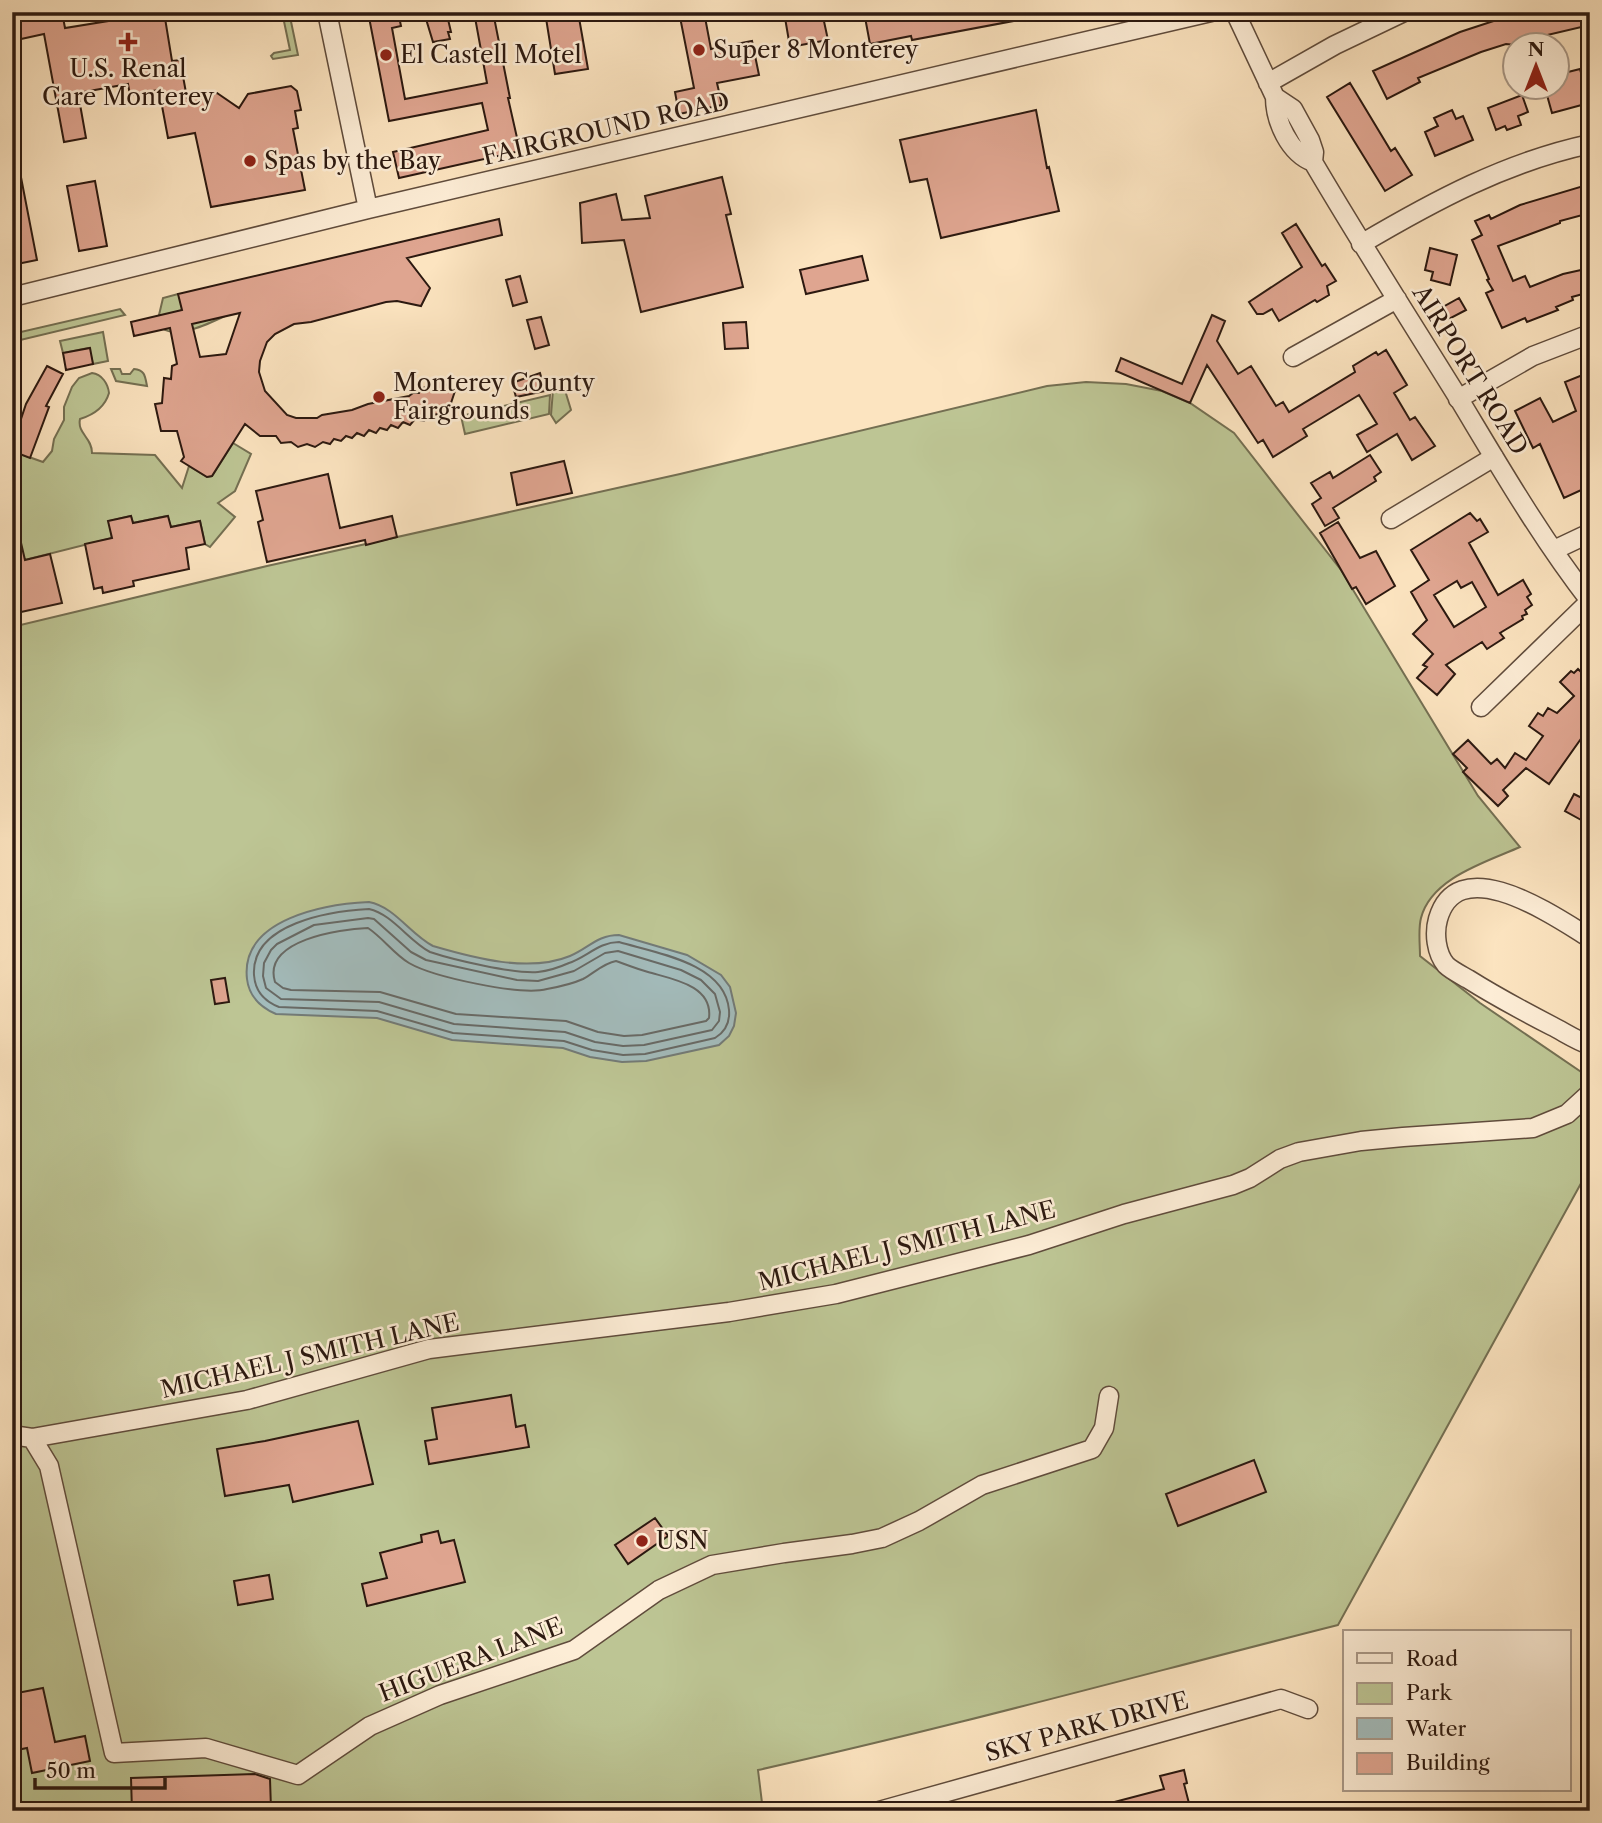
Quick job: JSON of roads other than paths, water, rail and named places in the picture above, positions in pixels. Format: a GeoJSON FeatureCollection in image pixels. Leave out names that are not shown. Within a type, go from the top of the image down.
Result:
{"type":"FeatureCollection","features":[{"type":"Feature","properties":{"kind":"street"},"geometry":{"type":"LineString","coordinates":[[327,12],[368,209]]}},
{"type":"Feature","properties":{"kind":"street","name":"FAIRGROUND ROAD"},"geometry":{"type":"LineString","coordinates":[[12,297],[368,209],[1211,12]]}},
{"type":"Feature","properties":{"kind":"street","name":"AIRPORT ROAD"},"geometry":{"type":"LineString","coordinates":[[1235,12],[1271,90],[1293,109],[1310,140],[1314,152],[1313,162],[1362,244],[1494,457],[1590,601]]}},
{"type":"Feature","properties":{"kind":"street"},"geometry":{"type":"LineString","coordinates":[[1271,90],[1335,45],[1404,12]]}},
{"type":"Feature","properties":{"kind":"street"},"geometry":{"type":"LineString","coordinates":[[1362,244],[1430,204],[1481,179],[1533,158],[1590,144]]}},
{"type":"Feature","properties":{"kind":"street"},"geometry":{"type":"LineString","coordinates":[[1293,357],[1397,299]]}},
{"type":"Feature","properties":{"kind":"street"},"geometry":{"type":"LineString","coordinates":[[1458,399],[1533,356],[1590,334]]}},
{"type":"Feature","properties":{"kind":"street"},"geometry":{"type":"LineString","coordinates":[[1391,519],[1494,457]]}},
{"type":"Feature","properties":{"kind":"street"},"geometry":{"type":"LineString","coordinates":[[1554,550],[1590,533]]}},
{"type":"Feature","properties":{"kind":"street"},"geometry":{"type":"LineString","coordinates":[[1481,707],[1590,601]]}},
{"type":"Feature","properties":{"kind":"street"},"geometry":{"type":"LineString","coordinates":[[1590,938],[1545,911],[1502,892],[1479,886],[1455,892],[1441,908],[1435,929],[1438,948],[1446,965],[1497,997],[1590,1045]]}},
{"type":"Feature","properties":{"kind":"street","name":"MICHAEL J SMITH LANE"},"geometry":{"type":"LineString","coordinates":[[12,1435],[33,1438],[247,1400],[429,1349],[730,1312],[836,1294],[1029,1245],[1124,1214],[1233,1185],[1250,1178],[1280,1159],[1299,1152],[1393,1138],[1533,1128],[1567,1114],[1590,1093]]}},
{"type":"Feature","properties":{"kind":"street","name":"HIGUERA LANE"},"geometry":{"type":"LineString","coordinates":[[33,1438],[48,1466],[114,1753],[205,1748],[298,1775],[370,1727],[405,1710],[440,1695],[574,1650],[659,1590],[712,1565],[882,1538],[919,1521],[982,1485],[1092,1449],[1104,1428],[1109,1396]]}},
{"type":"Feature","properties":{"kind":"street","name":"SKY PARK DRIVE"},"geometry":{"type":"LineString","coordinates":[[879,1811],[1281,1699],[1308,1709]]}},
{"type":"Feature","properties":{"kind":"water"},"geometry":{"type":"Polygon","coordinates":[[[369,902],[387,909],[433,946],[502,962],[554,961],[570,956],[605,937],[619,935],[687,955],[721,975],[730,987],[736,1013],[734,1026],[729,1036],[719,1045],[646,1061],[622,1062],[590,1057],[563,1048],[452,1040],[377,1018],[276,1014],[256,1001],[247,979],[249,958],[257,942],[271,928],[310,911],[369,902]]]}},
{"type":"Feature","properties":{"kind":"place","name":"U.S. Renal Care Monterey"},"geometry":{"type":"Point","coordinates":[128,42]}},
{"type":"Feature","properties":{"kind":"place","name":"Super 8 Monterey"},"geometry":{"type":"Point","coordinates":[699,50]}},
{"type":"Feature","properties":{"kind":"place","name":"El Castell Motel"},"geometry":{"type":"Point","coordinates":[386,55]}},
{"type":"Feature","properties":{"kind":"place","name":"Spas by the Bay"},"geometry":{"type":"Point","coordinates":[250,161]}},
{"type":"Feature","properties":{"kind":"place","name":"Monterey County Fairgrounds"},"geometry":{"type":"Point","coordinates":[379,397]}},
{"type":"Feature","properties":{"kind":"place","name":"USN"},"geometry":{"type":"Point","coordinates":[642,1541]}}]}
